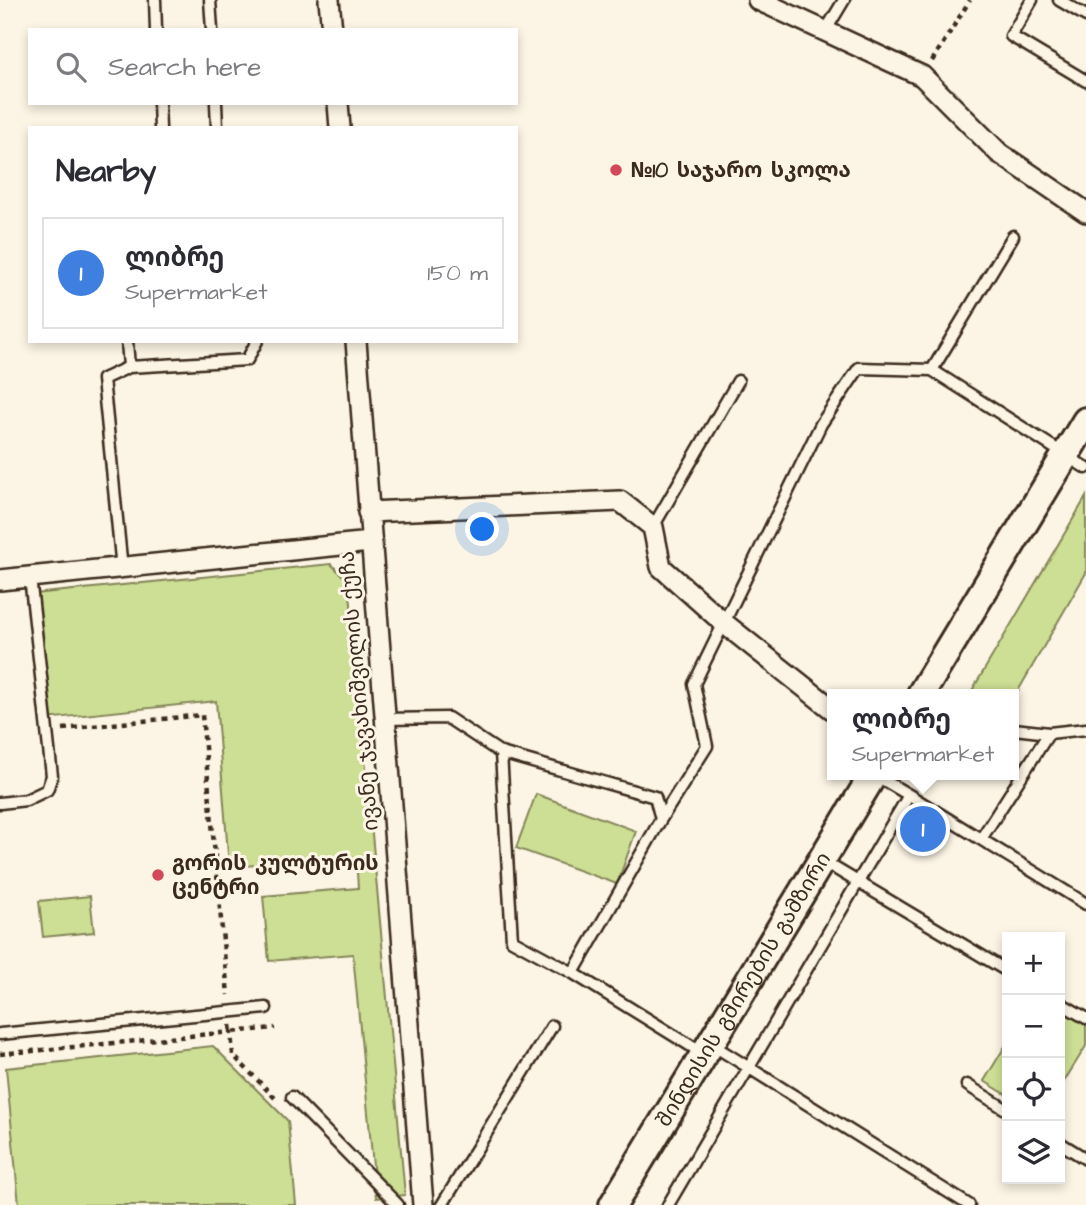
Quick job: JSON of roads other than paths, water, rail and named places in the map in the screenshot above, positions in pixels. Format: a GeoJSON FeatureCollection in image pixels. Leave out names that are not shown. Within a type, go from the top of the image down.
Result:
{"type":"FeatureCollection","features":[{"type":"Feature","properties":{"kind":"main road"},"geometry":{"type":"LineString","coordinates":[[924,689],[1075,462],[1086,421]]}},
{"type":"Feature","properties":{"kind":"main road","name":"შინდისის გმირების გამზირი"},"geometry":{"type":"LineString","coordinates":[[613,1205],[871,780]]}},
{"type":"Feature","properties":{"kind":"street"},"geometry":{"type":"LineString","coordinates":[[329,0],[332,28]]}},
{"type":"Feature","properties":{"kind":"street"},"geometry":{"type":"LineString","coordinates":[[758,0],[783,4],[826,30],[922,76],[999,153],[1086,212]]}},
{"type":"Feature","properties":{"kind":"street"},"geometry":{"type":"LineString","coordinates":[[338,105],[340,126]]}},
{"type":"Feature","properties":{"kind":"street","name":"ივანე ჯავახიშვილის ქუჩა"},"geometry":{"type":"LineString","coordinates":[[356,343],[423,1205]]}},
{"type":"Feature","properties":{"kind":"street"},"geometry":{"type":"LineString","coordinates":[[368,512],[620,501],[653,527],[661,567],[725,624],[827,705]]}},
{"type":"Feature","properties":{"kind":"street"},"geometry":{"type":"LineString","coordinates":[[0,580],[370,542]]}},
{"type":"Feature","properties":{"kind":"lane"},"geometry":{"type":"LineString","coordinates":[[155,0],[156,28]]}},
{"type":"Feature","properties":{"kind":"lane"},"geometry":{"type":"LineString","coordinates":[[210,0],[212,28]]}},
{"type":"Feature","properties":{"kind":"lane"},"geometry":{"type":"LineString","coordinates":[[826,30],[844,0]]}},
{"type":"Feature","properties":{"kind":"lane"},"geometry":{"type":"LineString","coordinates":[[1032,0],[1011,36],[1086,81]]}},
{"type":"Feature","properties":{"kind":"lane"},"geometry":{"type":"LineString","coordinates":[[1059,0],[1086,16]]}},
{"type":"Feature","properties":{"kind":"lane"},"geometry":{"type":"LineString","coordinates":[[159,105],[160,126]]}},
{"type":"Feature","properties":{"kind":"lane"},"geometry":{"type":"LineString","coordinates":[[216,105],[217,126]]}},
{"type":"Feature","properties":{"kind":"lane"},"geometry":{"type":"LineString","coordinates":[[932,370],[1013,236]]}},
{"type":"Feature","properties":{"kind":"lane"},"geometry":{"type":"LineString","coordinates":[[127,343],[129,367]]}},
{"type":"Feature","properties":{"kind":"lane"},"geometry":{"type":"LineString","coordinates":[[122,569],[103,379],[129,367],[247,360],[256,343]]}},
{"type":"Feature","properties":{"kind":"lane"},"geometry":{"type":"LineString","coordinates":[[573,972],[661,819],[707,746],[694,684],[821,424],[859,368],[932,370],[1075,462]]}},
{"type":"Feature","properties":{"kind":"lane"},"geometry":{"type":"LineString","coordinates":[[653,527],[738,381]]}},
{"type":"Feature","properties":{"kind":"lane"},"geometry":{"type":"LineString","coordinates":[[0,803],[26,800],[47,790],[52,776],[30,577]]}},
{"type":"Feature","properties":{"kind":"lane"},"geometry":{"type":"LineString","coordinates":[[384,719],[448,718],[500,753],[654,797],[661,819]]}},
{"type":"Feature","properties":{"kind":"lane"},"geometry":{"type":"LineString","coordinates":[[1019,730],[1049,733],[1086,729]]}},
{"type":"Feature","properties":{"kind":"lane"},"geometry":{"type":"LineString","coordinates":[[1019,780],[1049,733]]}},
{"type":"Feature","properties":{"kind":"lane"},"geometry":{"type":"LineString","coordinates":[[500,753],[512,940],[707,1049],[749,1068],[969,1205]]}},
{"type":"Feature","properties":{"kind":"lane"},"geometry":{"type":"LineString","coordinates":[[883,780],[1086,904]]}},
{"type":"Feature","properties":{"kind":"lane"},"geometry":{"type":"LineString","coordinates":[[981,839],[1019,780]]}},
{"type":"Feature","properties":{"kind":"lane"},"geometry":{"type":"LineString","coordinates":[[667,1205],[909,795]]}},
{"type":"Feature","properties":{"kind":"lane"},"geometry":{"type":"LineString","coordinates":[[821,860],[1002,968]]}},
{"type":"Feature","properties":{"kind":"lane"},"geometry":{"type":"LineString","coordinates":[[1065,1006],[1086,1018]]}},
{"type":"Feature","properties":{"kind":"lane"},"geometry":{"type":"LineString","coordinates":[[0,1034],[266,1008]]}},
{"type":"Feature","properties":{"kind":"lane"},"geometry":{"type":"LineString","coordinates":[[442,1205],[552,1026]]}},
{"type":"Feature","properties":{"kind":"lane"},"geometry":{"type":"LineString","coordinates":[[967,1085],[1002,1107]]}},
{"type":"Feature","properties":{"kind":"lane"},"geometry":{"type":"LineString","coordinates":[[292,1097],[398,1205]]}},
{"type":"Feature","properties":{"kind":"lane"},"geometry":{"type":"LineString","coordinates":[[1065,1146],[1086,1159]]}},
{"type":"Feature","properties":{"kind":"place","name":"№10 საჯარო სკოლა"},"geometry":{"type":"Point","coordinates":[616,170]}},
{"type":"Feature","properties":{"kind":"place","name":"ლიბრე"},"geometry":{"type":"Point","coordinates":[923,829]}},
{"type":"Feature","properties":{"kind":"place","name":"გორის კულტურის ცენტრი"},"geometry":{"type":"Point","coordinates":[158,875]}}]}
